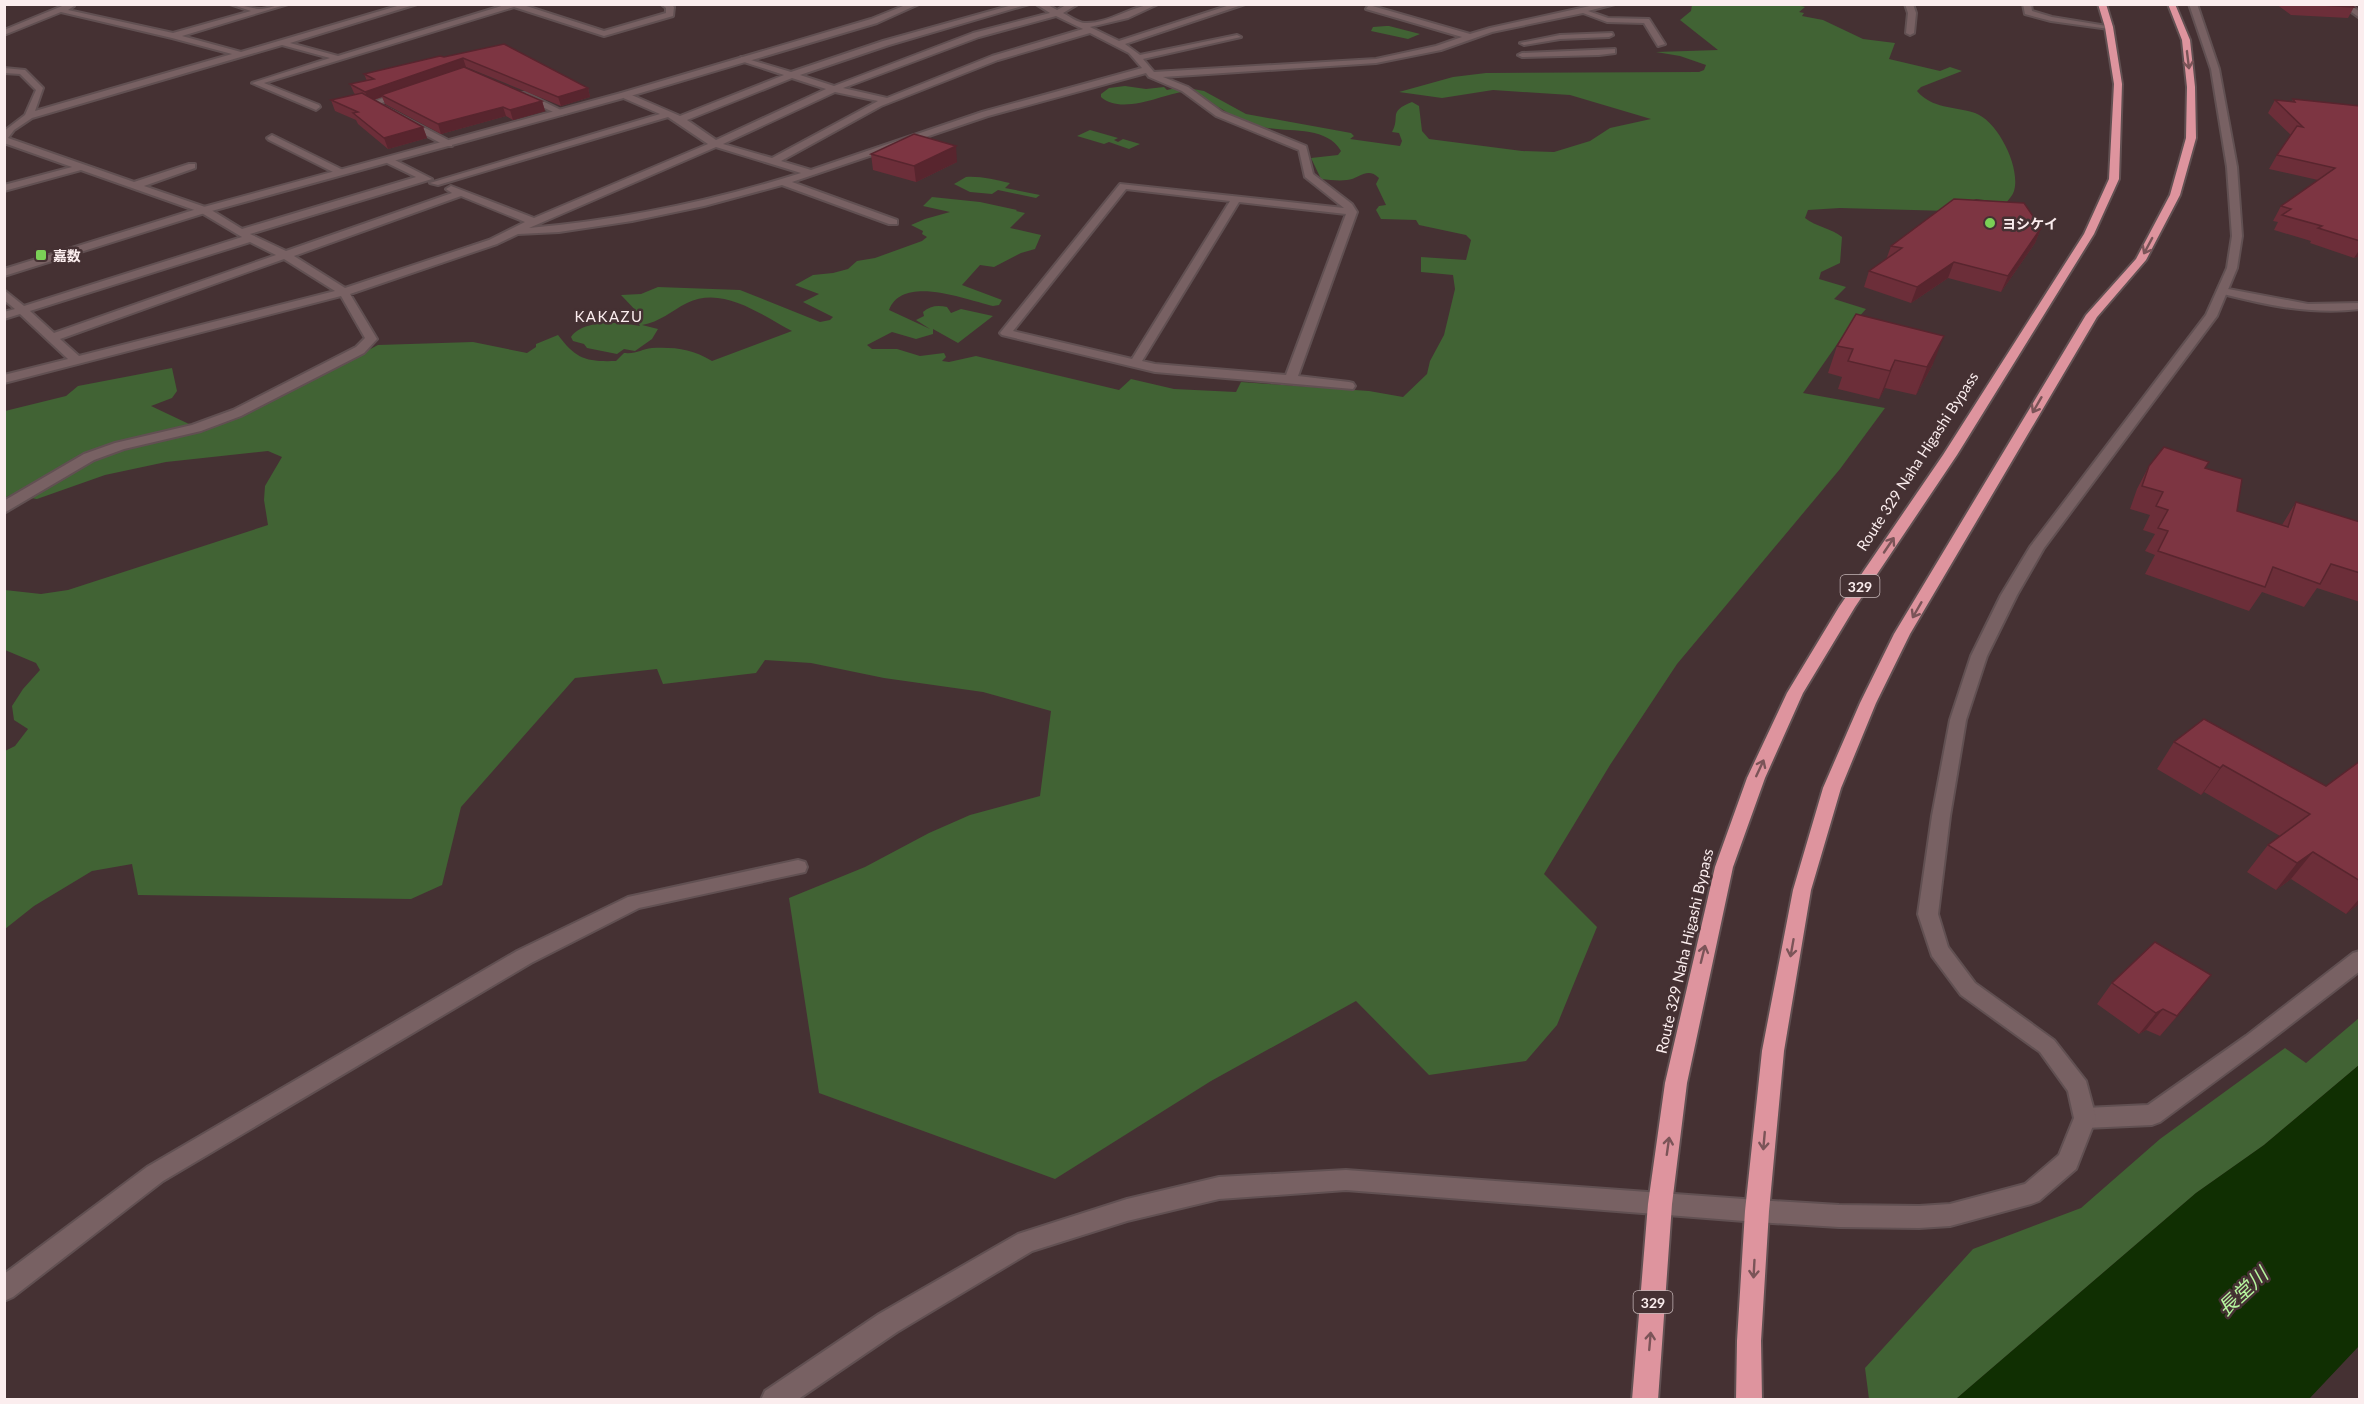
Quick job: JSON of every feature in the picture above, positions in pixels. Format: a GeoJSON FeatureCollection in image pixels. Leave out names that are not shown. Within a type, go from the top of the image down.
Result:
{"type":"FeatureCollection","features":[{"type":"Feature","properties":{"kind":"highway","name":"Route 329 Naha Higashi Bypass"},"geometry":{"type":"LineString","coordinates":[[1645,1400],[1660,1204],[1676,1083],[1724,867],[1756,778],[1794,693],[1846,607],[1950,455],[2089,234],[2114,179],[2118,84],[2109,27],[2102,4]]}},
{"type":"Feature","properties":{"kind":"highway"},"geometry":{"type":"LineString","coordinates":[[1749,1400],[1749,1341],[1757,1211],[1769,1089],[1802,890],[1833,788],[1868,703],[1902,634],[2092,315],[2140,260],[2175,195],[2191,138],[2191,87],[2186,40],[2171,4]]}},
{"type":"Feature","properties":{"kind":"street"},"geometry":{"type":"LineString","coordinates":[[4,33],[74,4]]}},
{"type":"Feature","properties":{"kind":"street"},"geometry":{"type":"LineString","coordinates":[[233,4],[260,11]]}},
{"type":"Feature","properties":{"kind":"street"},"geometry":{"type":"LineString","coordinates":[[174,36],[285,4]]}},
{"type":"Feature","properties":{"kind":"street"},"geometry":{"type":"LineString","coordinates":[[4,509],[89,457],[120,446],[196,428],[237,413],[360,350],[371,339],[344,292],[285,255],[246,236],[204,210],[79,168],[4,139],[11,128],[29,116],[414,4]]}},
{"type":"Feature","properties":{"kind":"street"},"geometry":{"type":"LineString","coordinates":[[316,107],[256,82],[513,5],[604,34],[670,14],[670,7],[663,4]]}},
{"type":"Feature","properties":{"kind":"street"},"geometry":{"type":"LineString","coordinates":[[4,273],[204,210],[563,113],[744,60],[874,21],[916,4]]}},
{"type":"Feature","properties":{"kind":"street"},"geometry":{"type":"LineString","coordinates":[[680,119],[791,75],[909,36],[1026,4]]}},
{"type":"Feature","properties":{"kind":"street"},"geometry":{"type":"LineString","coordinates":[[1039,4],[1132,51],[1149,73],[1185,89],[1219,114],[1303,148],[1308,176],[1352,212]]}},
{"type":"Feature","properties":{"kind":"street"},"geometry":{"type":"LineString","coordinates":[[4,379],[344,292],[432,263],[515,232],[834,89],[976,35],[1058,13],[1075,4]]}},
{"type":"Feature","properties":{"kind":"street"},"geometry":{"type":"LineString","coordinates":[[772,162],[886,100],[995,58],[1155,4]]}},
{"type":"Feature","properties":{"kind":"street"},"geometry":{"type":"LineString","coordinates":[[1118,44],[1242,4]]}},
{"type":"Feature","properties":{"kind":"street"},"geometry":{"type":"LineString","coordinates":[[515,232],[561,229],[650,216],[783,182],[963,120],[1149,73],[1376,61],[1438,48],[1490,30],[1612,4]]}},
{"type":"Feature","properties":{"kind":"street"},"geometry":{"type":"LineString","coordinates":[[1909,4],[1912,13],[1910,33]]}},
{"type":"Feature","properties":{"kind":"street"},"geometry":{"type":"LineString","coordinates":[[2026,4],[2028,12],[2039,17],[2109,27]]}},
{"type":"Feature","properties":{"kind":"street"},"geometry":{"type":"LineString","coordinates":[[774,1400],[888,1323],[1026,1242],[1127,1210],[1219,1188],[1346,1180],[1757,1211],[1839,1216],[1919,1217],[1950,1215],[2031,1193],[2068,1162],[2085,1118],[2078,1088],[2047,1046],[1968,989],[1939,950],[1928,914],[1941,816],[1958,720],[1979,656],[2009,595],[2037,547],[2211,316],[2232,268],[2237,236],[2232,167],[2215,69],[2193,4]]}},
{"type":"Feature","properties":{"kind":"street"},"geometry":{"type":"LineString","coordinates":[[2343,4],[2360,16]]}},
{"type":"Feature","properties":{"kind":"street"},"geometry":{"type":"LineString","coordinates":[[1370,7],[1471,37]]}},
{"type":"Feature","properties":{"kind":"street"},"geometry":{"type":"LineString","coordinates":[[60,10],[174,36],[240,54]]}},
{"type":"Feature","properties":{"kind":"street"},"geometry":{"type":"LineString","coordinates":[[1582,12],[1607,20],[1646,21],[1661,44]]}},
{"type":"Feature","properties":{"kind":"street"},"geometry":{"type":"LineString","coordinates":[[1490,30],[1557,54]]}},
{"type":"Feature","properties":{"kind":"street"},"geometry":{"type":"LineString","coordinates":[[1516,39],[1609,34]]}},
{"type":"Feature","properties":{"kind":"street"},"geometry":{"type":"LineString","coordinates":[[1137,58],[1237,37]]}},
{"type":"Feature","properties":{"kind":"street"},"geometry":{"type":"LineString","coordinates":[[282,42],[338,58]]}},
{"type":"Feature","properties":{"kind":"street"},"geometry":{"type":"LineString","coordinates":[[1522,55],[1612,51]]}},
{"type":"Feature","properties":{"kind":"street"},"geometry":{"type":"LineString","coordinates":[[744,60],[834,89],[886,100]]}},
{"type":"Feature","properties":{"kind":"street"},"geometry":{"type":"LineString","coordinates":[[4,70],[22,72],[40,90],[29,116]]}},
{"type":"Feature","properties":{"kind":"street"},"geometry":{"type":"LineString","coordinates":[[414,89],[372,104],[449,144]]}},
{"type":"Feature","properties":{"kind":"street"},"geometry":{"type":"LineString","coordinates":[[517,93],[563,113]]}},
{"type":"Feature","properties":{"kind":"street"},"geometry":{"type":"LineString","coordinates":[[624,95],[680,119],[715,144],[811,173]]}},
{"type":"Feature","properties":{"kind":"street"},"geometry":{"type":"LineString","coordinates":[[435,183],[669,114]]}},
{"type":"Feature","properties":{"kind":"street"},"geometry":{"type":"LineString","coordinates":[[272,138],[340,172]]}},
{"type":"Feature","properties":{"kind":"street"},"geometry":{"type":"LineString","coordinates":[[388,160],[423,178],[534,222]]}},
{"type":"Feature","properties":{"kind":"street"},"geometry":{"type":"LineString","coordinates":[[133,186],[192,166]]}},
{"type":"Feature","properties":{"kind":"street"},"geometry":{"type":"LineString","coordinates":[[4,188],[79,168]]}},
{"type":"Feature","properties":{"kind":"street"},"geometry":{"type":"LineString","coordinates":[[4,316],[423,178]]}},
{"type":"Feature","properties":{"kind":"street"},"geometry":{"type":"LineString","coordinates":[[783,182],[892,222]]}},
{"type":"Feature","properties":{"kind":"street"},"geometry":{"type":"LineString","coordinates":[[1349,386],[1155,368],[1006,333],[1123,186],[1352,212]]}},
{"type":"Feature","properties":{"kind":"street"},"geometry":{"type":"LineString","coordinates":[[52,338],[461,193]]}},
{"type":"Feature","properties":{"kind":"street"},"geometry":{"type":"LineString","coordinates":[[1135,363],[1236,199]]}},
{"type":"Feature","properties":{"kind":"street"},"geometry":{"type":"LineString","coordinates":[[1291,379],[1352,212]]}},
{"type":"Feature","properties":{"kind":"street"},"geometry":{"type":"LineString","coordinates":[[2223,291],[2311,308],[2339,309],[2360,306]]}},
{"type":"Feature","properties":{"kind":"street"},"geometry":{"type":"LineString","coordinates":[[4,293],[76,361]]}},
{"type":"Feature","properties":{"kind":"street"},"geometry":{"type":"LineString","coordinates":[[4,1289],[155,1174],[524,957],[635,902],[798,867]]}},
{"type":"Feature","properties":{"kind":"street"},"geometry":{"type":"LineString","coordinates":[[2085,1118],[2152,1115],[2253,1042],[2360,959]]}},
{"type":"Feature","properties":{"kind":"shaded area"},"geometry":{"type":"Polygon","coordinates":[[[1793,4],[1805,7],[1799,12],[1804,13],[1802,16],[1823,20],[1863,39],[1895,43],[1889,59],[1940,71],[1950,67],[1962,71],[1921,87],[1917,91],[1929,101],[1975,113],[1992,125],[2011,158],[2015,181],[2014,191],[2006,203],[1976,199],[1949,211],[1840,208],[1808,210],[1805,218],[1842,237],[1840,263],[1821,272],[1819,279],[1846,287],[1834,299],[1866,309],[1847,330],[1803,393],[1885,408],[1840,469],[1677,664],[1610,765],[1544,874],[1597,927],[1557,1025],[1526,1061],[1429,1075],[1356,1001],[1211,1081],[1055,1179],[819,1093],[789,898],[865,867],[929,833],[970,815],[1040,796],[1051,711],[983,692],[884,678],[811,663],[765,660],[756,673],[663,684],[657,669],[575,678],[461,807],[442,885],[411,899],[138,895],[132,864],[92,871],[34,906],[5,929],[5,751],[15,746],[28,729],[14,720],[12,706],[40,670],[36,663],[5,650],[5,590],[41,594],[68,590],[268,525],[264,500],[265,486],[282,457],[268,451],[166,462],[105,475],[37,499],[10,495],[5,498],[5,411],[66,396],[78,386],[172,368],[177,391],[172,398],[151,406],[189,424],[216,426],[257,408],[378,345],[473,342],[527,353],[536,347],[536,344],[558,335],[576,354],[589,360],[616,361],[624,353],[660,348],[690,351],[712,361],[792,331],[741,304],[728,300],[701,298],[687,303],[660,319],[642,325],[658,329],[652,339],[635,351],[624,349],[617,354],[587,348],[584,344],[573,341],[571,337],[584,327],[603,323],[640,326],[637,321],[640,315],[621,295],[641,294],[658,287],[740,290],[820,322],[830,320],[833,317],[803,302],[819,294],[795,285],[813,275],[848,269],[857,261],[875,258],[922,241],[927,237],[922,234],[923,231],[911,225],[950,212],[923,206],[932,197],[980,202],[1017,210],[1025,213],[1010,228],[1041,235],[1035,249],[1021,253],[994,267],[980,265],[962,285],[1002,300],[999,305],[993,306],[952,295],[921,291],[907,293],[896,299],[889,310],[930,329],[916,320],[924,316],[923,312],[934,306],[947,307],[951,313],[961,309],[993,316],[958,343],[933,329],[933,334],[916,339],[892,332],[867,345],[872,349],[897,349],[920,356],[944,353],[946,357],[942,361],[949,362],[976,356],[1119,390],[1131,379],[1174,389],[1236,392],[1241,382],[1369,391],[1403,397],[1427,374],[1430,361],[1444,335],[1455,289],[1453,275],[1421,272],[1421,257],[1466,260],[1471,240],[1466,235],[1419,225],[1416,220],[1381,219],[1376,210],[1379,206],[1386,205],[1376,184],[1379,178],[1375,175],[1367,173],[1344,180],[1321,179],[1311,158],[1338,155],[1341,151],[1326,137],[1306,132],[1273,129],[1244,121],[1193,89],[1204,91],[1246,114],[1351,133],[1354,136],[1350,139],[1400,146],[1402,141],[1399,133],[1392,132],[1396,115],[1400,109],[1412,102],[1419,106],[1422,131],[1429,139],[1522,151],[1554,152],[1590,141],[1610,128],[1651,119],[1570,95],[1493,90],[1442,98],[1399,92],[1453,77],[1486,73],[1699,72],[1704,70],[1706,65],[1680,56],[1656,52],[1718,50],[1680,20],[1691,11],[1692,5],[1793,4]]]}},
{"type":"Feature","properties":{"kind":"shaded area"},"geometry":{"type":"Polygon","coordinates":[[[1389,26],[1420,34],[1408,39],[1371,31],[1373,27],[1389,26]]]}},
{"type":"Feature","properties":{"kind":"shaded area"},"geometry":{"type":"Polygon","coordinates":[[[1125,86],[1146,89],[1164,87],[1167,90],[1176,88],[1183,92],[1132,104],[1110,102],[1101,97],[1101,94],[1109,88],[1125,86]]]}},
{"type":"Feature","properties":{"kind":"shaded area"},"geometry":{"type":"Polygon","coordinates":[[[1090,130],[1118,138],[1114,140],[1118,142],[1123,139],[1140,144],[1129,149],[1109,142],[1104,144],[1077,136],[1090,130]]]}},
{"type":"Feature","properties":{"kind":"shaded area"},"geometry":{"type":"Polygon","coordinates":[[[966,177],[1010,183],[1005,188],[1040,195],[1036,198],[998,190],[992,194],[970,192],[954,184],[966,177]]]}},
{"type":"Feature","properties":{"kind":"shaded area"},"geometry":{"type":"Polygon","coordinates":[[[2359,1018],[2359,1065],[2264,1145],[2196,1193],[1956,1399],[1869,1399],[1865,1368],[1973,1249],[2081,1208],[2160,1139],[2285,1048],[2306,1063],[2359,1018]]]}},
{"type":"Feature","properties":{"kind":"water","name":"長堂川"},"geometry":{"type":"Polygon","coordinates":[[[2359,1065],[2359,1346],[2309,1399],[1956,1399],[2196,1193],[2264,1145],[2359,1065]]]}},
{"type":"Feature","properties":{"kind":"building"},"geometry":{"type":"Polygon","coordinates":[[[2307,4],[2351,4],[2354,7],[2307,4]]]}},
{"type":"Feature","properties":{"kind":"building"},"geometry":{"type":"Polygon","coordinates":[[[504,44],[588,88],[558,97],[463,58],[365,92],[350,84],[374,79],[364,74],[504,44]]]}},
{"type":"Feature","properties":{"kind":"building"},"geometry":{"type":"Polygon","coordinates":[[[464,67],[542,101],[510,110],[503,107],[438,124],[381,95],[464,67]]]}},
{"type":"Feature","properties":{"kind":"building"},"geometry":{"type":"Polygon","coordinates":[[[362,93],[423,127],[384,138],[353,113],[358,112],[331,100],[362,93]]]}},
{"type":"Feature","properties":{"kind":"building"},"geometry":{"type":"Polygon","coordinates":[[[2293,99],[2360,106],[2360,241],[2318,228],[2322,226],[2282,215],[2291,209],[2281,206],[2335,168],[2277,155],[2297,126],[2303,127],[2275,100],[2295,102],[2293,99]]]}},
{"type":"Feature","properties":{"kind":"building"},"geometry":{"type":"Polygon","coordinates":[[[914,134],[956,146],[914,166],[871,154],[914,134]]]}},
{"type":"Feature","properties":{"kind":"building"},"geometry":{"type":"Polygon","coordinates":[[[1954,199],[2024,203],[2041,228],[2008,276],[1954,262],[1917,287],[1869,271],[1902,248],[1891,246],[1954,199]]]}},
{"type":"Feature","properties":{"kind":"building"},"geometry":{"type":"Polygon","coordinates":[[[1856,314],[1944,336],[1927,367],[1895,360],[1890,371],[1848,361],[1853,349],[1837,346],[1856,314]]]}},
{"type":"Feature","properties":{"kind":"building"},"geometry":{"type":"Polygon","coordinates":[[[2164,447],[2209,462],[2205,468],[2242,479],[2237,511],[2288,527],[2296,502],[2360,522],[2360,573],[2331,564],[2320,584],[2273,567],[2265,587],[2158,551],[2168,531],[2158,528],[2168,510],[2156,506],[2163,492],[2142,486],[2149,466],[2164,447]]]}},
{"type":"Feature","properties":{"kind":"building"},"geometry":{"type":"Polygon","coordinates":[[[2204,719],[2326,786],[2360,761],[2360,881],[2313,852],[2297,863],[2268,845],[2310,814],[2223,765],[2220,768],[2174,742],[2204,719]]]}},
{"type":"Feature","properties":{"kind":"building"},"geometry":{"type":"Polygon","coordinates":[[[2155,942],[2211,975],[2177,1016],[2163,1009],[2156,1013],[2112,983],[2155,942]]]}},
{"type":"Feature","properties":{"kind":"place","name":"ヨシケイ"},"geometry":{"type":"Point","coordinates":[1990,223]}},
{"type":"Feature","properties":{"kind":"place","name":"嘉数"},"geometry":{"type":"Point","coordinates":[41,255]}},
{"type":"Feature","properties":{"kind":"district","name":"KAKAZU"},"geometry":{"type":"Point","coordinates":[609,316]}}]}
